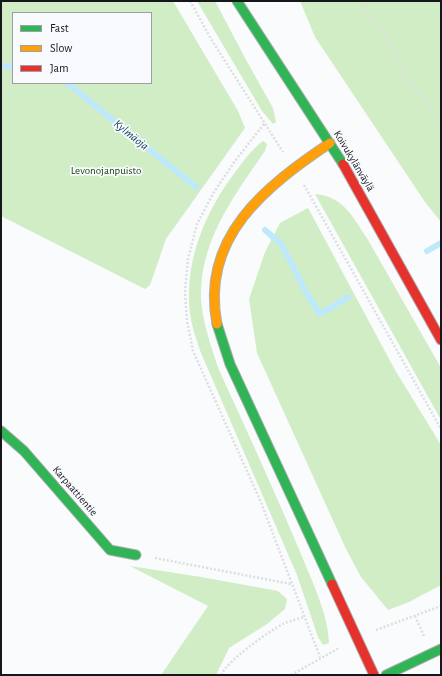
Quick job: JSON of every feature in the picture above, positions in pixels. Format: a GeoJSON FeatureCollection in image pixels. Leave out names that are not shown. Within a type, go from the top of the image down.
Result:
{"type":"FeatureCollection","features":[{"type":"Feature","properties":{"kind":"main road","name":"Koivukylänväylä"},"geometry":{"type":"LineString","coordinates":[[237,1],[256,33],[330,143],[394,252],[441,340]]}},
{"type":"Feature","properties":{"kind":"main road"},"geometry":{"type":"LineString","coordinates":[[330,143],[293,167],[242,215],[228,236],[218,265],[215,290],[215,311],[221,338],[230,364],[374,675]]}},
{"type":"Feature","properties":{"kind":"main road","name":"Karpaattientie"},"geometry":{"type":"LineString","coordinates":[[1,431],[24,451],[110,550],[136,555]]}},
{"type":"Feature","properties":{"kind":"main road"},"geometry":{"type":"LineString","coordinates":[[386,675],[441,649]]}},
{"type":"Feature","properties":{"kind":"path"},"geometry":{"type":"LineString","coordinates":[[190,1],[215,46],[316,203],[441,429]]}},
{"type":"Feature","properties":{"kind":"path"},"geometry":{"type":"LineString","coordinates":[[360,1],[385,34],[403,77],[426,102],[441,123]]}},
{"type":"Feature","properties":{"kind":"path"},"geometry":{"type":"LineString","coordinates":[[136,555],[292,584]]}},
{"type":"Feature","properties":{"kind":"path"},"geometry":{"type":"LineString","coordinates":[[291,675],[320,657],[377,629],[441,606]]}},
{"type":"Feature","properties":{"kind":"path"},"geometry":{"type":"LineString","coordinates":[[221,675],[223,670],[242,653],[283,625],[304,617]]}},
{"type":"Feature","properties":{"kind":"green space","name":"Levonojanpuisto"},"geometry":{"type":"Polygon","coordinates":[[[1,1],[173,1],[238,111],[245,128],[166,239],[150,285],[145,289],[1,216],[1,1]]]}},
{"type":"Feature","properties":{"kind":"green space"},"geometry":{"type":"Polygon","coordinates":[[[197,1],[215,1],[273,108],[276,122],[273,124],[262,111],[197,1]]]}},
{"type":"Feature","properties":{"kind":"green space"},"geometry":{"type":"Polygon","coordinates":[[[300,1],[441,1],[441,222],[425,202],[315,37],[300,1]]]}},
{"type":"Feature","properties":{"kind":"green space"},"geometry":{"type":"Polygon","coordinates":[[[263,141],[267,144],[265,151],[233,199],[214,233],[203,270],[201,290],[202,310],[219,370],[281,508],[323,609],[329,643],[323,645],[318,637],[297,575],[201,353],[190,313],[189,283],[195,250],[200,234],[223,189],[243,161],[263,141]]]}},
{"type":"Feature","properties":{"kind":"green space"},"geometry":{"type":"Polygon","coordinates":[[[315,194],[333,199],[340,203],[352,215],[367,238],[441,368],[441,420],[315,194]]]}},
{"type":"Feature","properties":{"kind":"green space"},"geometry":{"type":"Polygon","coordinates":[[[308,208],[395,370],[441,445],[441,585],[409,602],[388,610],[361,577],[346,549],[257,353],[249,299],[265,252],[280,223],[308,208]]]}},
{"type":"Feature","properties":{"kind":"green space"},"geometry":{"type":"Polygon","coordinates":[[[130,566],[278,591],[287,599],[285,609],[267,624],[229,648],[216,675],[161,675],[208,606],[130,566]]]}},
{"type":"Feature","properties":{"kind":"waterway","name":"Kylmäoja"},"geometry":{"type":"LineString","coordinates":[[1,66],[12,67]]}},
{"type":"Feature","properties":{"kind":"waterway","name":"Kylmäoja"},"geometry":{"type":"LineString","coordinates":[[68,84],[196,187]]}},
{"type":"Feature","properties":{"kind":"waterway","name":"Kylmäoja"},"geometry":{"type":"LineString","coordinates":[[265,230],[282,245],[307,294],[320,314],[348,297]]}},
{"type":"Feature","properties":{"kind":"waterway","name":"Kylmäoja"},"geometry":{"type":"LineString","coordinates":[[427,251],[441,243]]}},
{"type":"Feature","properties":{"kind":"traffic: fast"},"geometry":{"type":"LineString","coordinates":[[237,1],[343,164]]}},
{"type":"Feature","properties":{"kind":"traffic: fast"},"geometry":{"type":"LineString","coordinates":[[217,324],[230,364],[332,584]]}},
{"type":"Feature","properties":{"kind":"traffic: fast"},"geometry":{"type":"LineString","coordinates":[[1,431],[24,451],[110,550],[136,555]]}},
{"type":"Feature","properties":{"kind":"traffic: fast"},"geometry":{"type":"LineString","coordinates":[[386,675],[441,649]]}},
{"type":"Feature","properties":{"kind":"traffic: slow"},"geometry":{"type":"LineString","coordinates":[[217,324],[214,293],[218,265],[228,240],[243,217],[262,196],[283,177],[330,143]]}},
{"type":"Feature","properties":{"kind":"traffic: jam"},"geometry":{"type":"LineString","coordinates":[[343,164],[441,340]]}},
{"type":"Feature","properties":{"kind":"traffic: jam"},"geometry":{"type":"LineString","coordinates":[[332,584],[374,675]]}}]}
